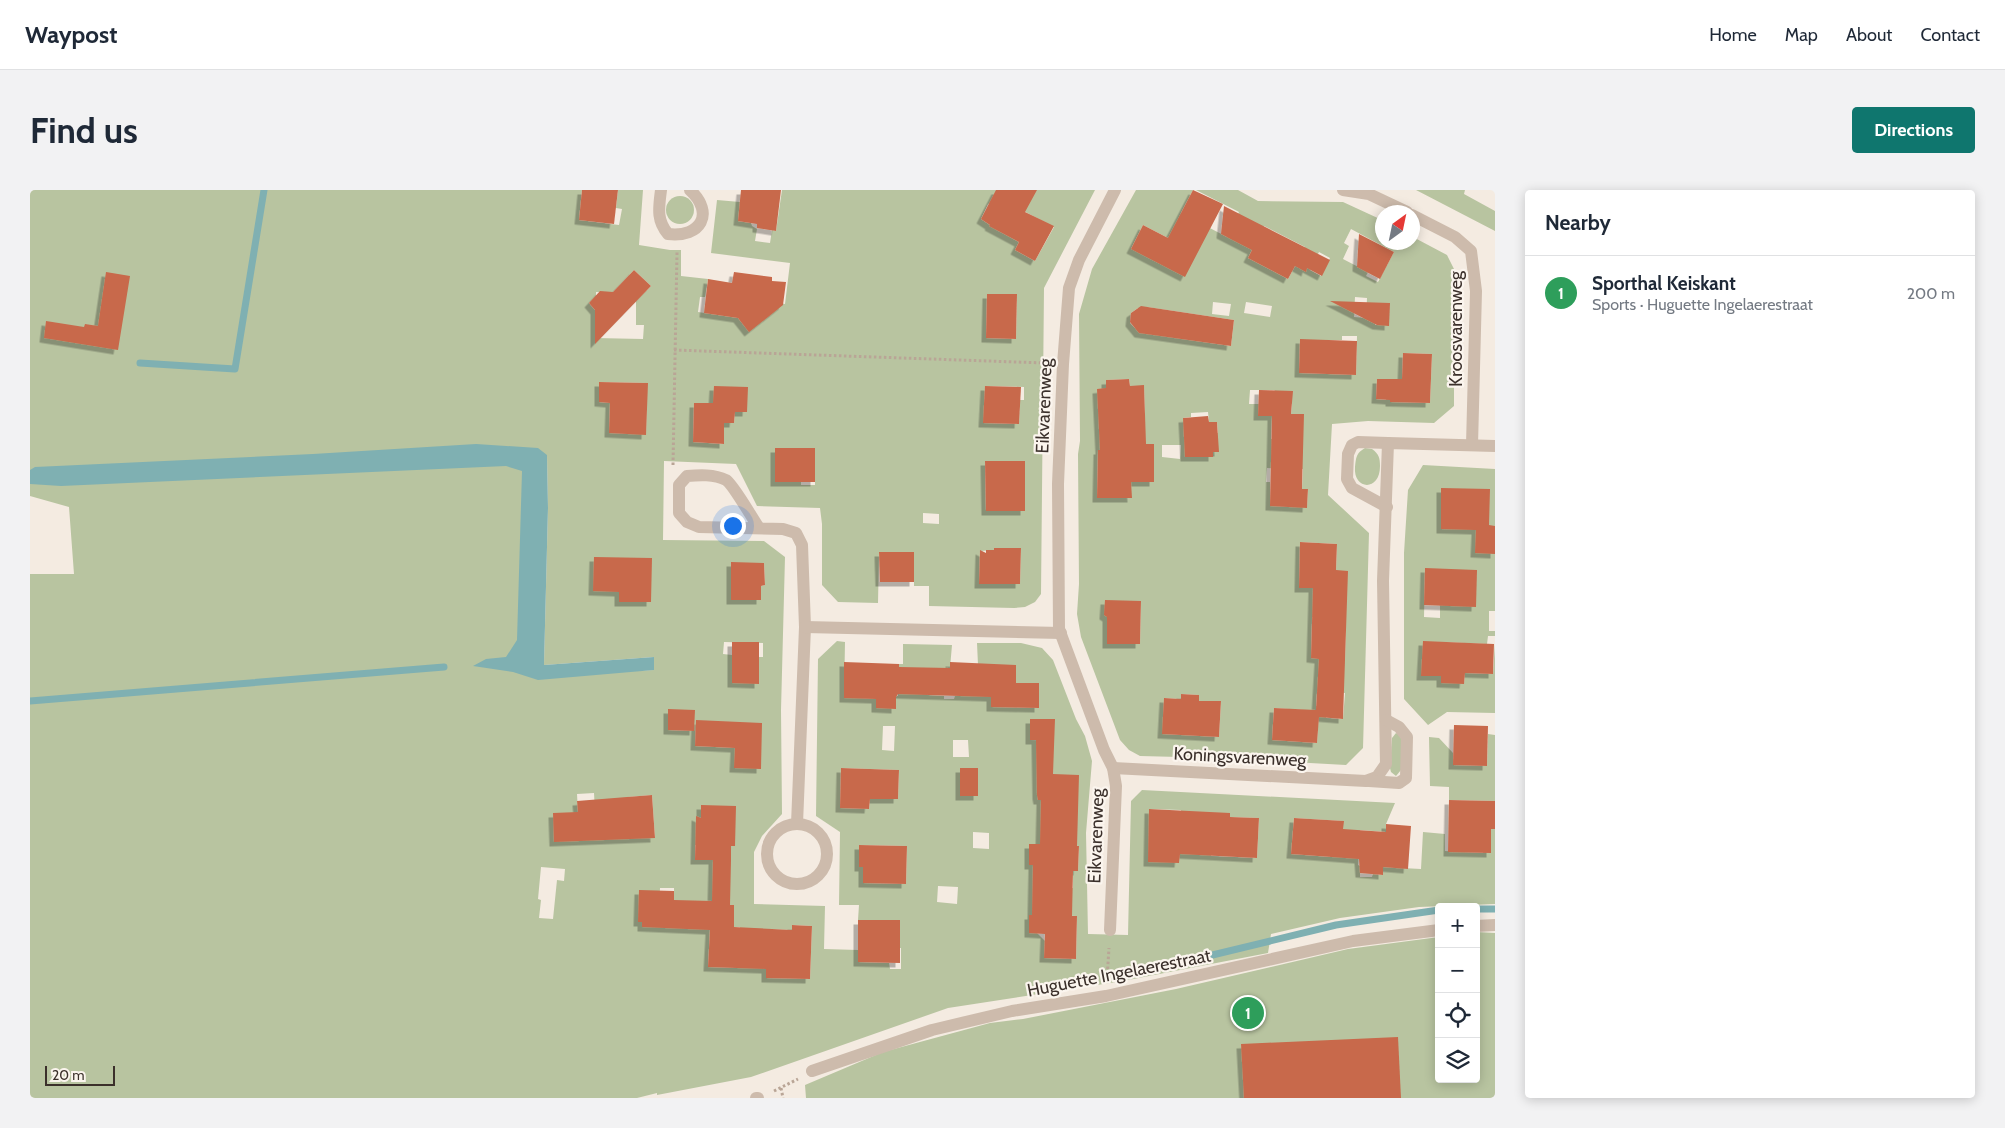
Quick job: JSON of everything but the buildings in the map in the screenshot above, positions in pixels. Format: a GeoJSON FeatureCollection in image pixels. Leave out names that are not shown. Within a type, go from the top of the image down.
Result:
{"type":"FeatureCollection","features":[{"type":"Feature","properties":{"kind":"street"},"geometry":{"type":"LineString","coordinates":[[661,190],[659,219],[668,234],[677,235],[694,231],[700,226],[703,212],[699,200],[690,190]]}},
{"type":"Feature","properties":{"kind":"street","name":"Eikvarenweg"},"geometry":{"type":"LineString","coordinates":[[1110,930],[1116,786],[1113,768],[1096,731],[1061,633],[1058,603],[1058,484],[1063,364],[1069,288],[1079,260],[1115,190]]}},
{"type":"Feature","properties":{"kind":"street"},"geometry":{"type":"LineString","coordinates":[[1343,190],[1369,194],[1392,205]]}},
{"type":"Feature","properties":{"kind":"street","name":"Kroosvarenweg"},"geometry":{"type":"LineString","coordinates":[[1420,220],[1455,237],[1471,251],[1476,291],[1472,445]]}},
{"type":"Feature","properties":{"kind":"street"},"geometry":{"type":"LineString","coordinates":[[1387,507],[1352,488],[1347,479],[1348,454],[1352,445],[1358,442],[1495,446]]}},
{"type":"Feature","properties":{"kind":"street"},"geometry":{"type":"LineString","coordinates":[[1366,781],[1377,777],[1386,764],[1383,582],[1388,443]]}},
{"type":"Feature","properties":{"kind":"street"},"geometry":{"type":"LineString","coordinates":[[759,528],[742,504],[735,489],[727,480],[704,475],[687,476],[679,485],[679,513],[687,522],[699,527],[784,529],[796,533],[802,545],[805,627],[797,824]]}},
{"type":"Feature","properties":{"kind":"street"},"geometry":{"type":"LineString","coordinates":[[805,627],[1061,633]]}},
{"type":"Feature","properties":{"kind":"street","name":"Koningsvarenweg"},"geometry":{"type":"LineString","coordinates":[[1113,768],[1399,783],[1406,778],[1407,737],[1399,727],[1386,720]]}},
{"type":"Feature","properties":{"kind":"street"},"geometry":{"type":"LineString","coordinates":[[790,824],[797,824],[804,824],[814,829],[821,836],[827,851],[822,871],[813,880],[803,884],[783,881],[771,870],[766,855],[768,844],[773,835],[781,828],[790,824]]}},
{"type":"Feature","properties":{"kind":"street"},"geometry":{"type":"LineString","coordinates":[[1480,926],[1495,925]]}},
{"type":"Feature","properties":{"kind":"street","name":"Huguette Ingelaerestraat"},"geometry":{"type":"LineString","coordinates":[[812,1070],[932,1030],[1012,1011],[1106,996],[1353,941],[1435,931]]}},
{"type":"Feature","properties":{"kind":"path"},"geometry":{"type":"LineString","coordinates":[[677,235],[677,296],[671,461],[679,485]]}},
{"type":"Feature","properties":{"kind":"path"},"geometry":{"type":"LineString","coordinates":[[674,350],[1063,364]]}},
{"type":"Feature","properties":{"kind":"path"},"geometry":{"type":"LineString","coordinates":[[1106,996],[1110,930]]}},
{"type":"Feature","properties":{"kind":"path"},"geometry":{"type":"LineString","coordinates":[[781,1088],[783,1098]]}},
{"type":"Feature","properties":{"kind":"green space"},"geometry":{"type":"Polygon","coordinates":[[[30,190],[582,190],[579,220],[619,225],[622,209],[616,208],[618,190],[643,190],[639,245],[681,250],[681,276],[708,279],[705,297],[700,297],[698,312],[738,318],[749,331],[772,302],[785,304],[790,263],[711,253],[717,200],[740,202],[738,221],[751,223],[757,229],[755,241],[770,243],[772,230],[776,231],[782,190],[1095,190],[1044,288],[1041,594],[1035,602],[1025,607],[1014,608],[929,606],[929,586],[914,586],[914,552],[879,553],[878,603],[838,602],[822,585],[822,524],[820,508],[757,506],[736,464],[664,461],[663,540],[764,541],[785,557],[781,710],[782,814],[762,836],[754,852],[754,904],[825,906],[824,949],[858,950],[858,962],[889,963],[890,969],[901,969],[901,948],[896,948],[899,921],[858,920],[859,905],[839,905],[840,832],[816,816],[818,659],[837,641],[845,642],[844,697],[876,699],[876,708],[887,708],[888,696],[898,696],[899,664],[903,664],[903,644],[952,645],[950,668],[927,668],[927,695],[944,696],[944,699],[954,699],[955,696],[963,696],[963,663],[978,665],[977,643],[1021,643],[1042,648],[1053,660],[1076,719],[1085,736],[1092,761],[1086,833],[1088,934],[1128,935],[1131,801],[1142,790],[1395,803],[1386,824],[1386,832],[1360,830],[1358,865],[1360,866],[1360,877],[1372,877],[1373,874],[1382,875],[1383,867],[1421,869],[1423,832],[1445,834],[1445,851],[1483,853],[1491,829],[1495,829],[1495,904],[1435,903],[1435,906],[1340,918],[1271,934],[1268,953],[1123,981],[948,1008],[751,1077],[637,1098],[30,1098],[30,574],[74,574],[69,507],[30,496],[30,190]],[[1003,200],[988,204],[981,219],[1019,242],[1015,250],[1035,261],[1054,227],[1003,200]],[[634,270],[613,292],[596,292],[596,296],[589,303],[595,310],[595,338],[643,339],[644,325],[636,325],[636,301],[651,286],[634,270]],[[987,294],[986,338],[1016,339],[1017,295],[987,294]],[[599,382],[599,402],[610,403],[609,433],[646,434],[647,383],[599,382]],[[985,386],[984,423],[1019,424],[1020,400],[1024,400],[1024,387],[985,386]],[[694,403],[693,442],[723,444],[724,423],[734,423],[735,412],[713,403],[694,403]],[[776,448],[801,482],[801,485],[815,485],[815,448],[776,448]],[[547,455],[529,676],[654,670],[654,657],[544,665],[548,508],[547,455]],[[985,461],[986,511],[1025,511],[985,461]],[[923,513],[923,523],[939,524],[939,514],[923,513]],[[994,548],[994,550],[980,551],[979,584],[1020,584],[1021,548],[994,548]],[[731,563],[761,586],[765,585],[764,563],[731,563]],[[724,642],[723,654],[732,655],[732,683],[758,683],[759,657],[763,657],[763,643],[724,642]],[[992,665],[991,707],[1039,708],[1039,684],[1016,683],[1016,665],[992,665]],[[668,710],[668,730],[694,731],[668,710]],[[1030,719],[1030,740],[1054,741],[1054,719],[1030,719]],[[762,723],[696,728],[695,746],[735,748],[762,723]],[[883,726],[882,750],[894,751],[895,726],[883,726]],[[953,740],[953,757],[969,757],[968,740],[953,740]],[[841,768],[840,808],[869,809],[870,799],[898,799],[899,770],[841,768]],[[960,768],[960,796],[978,796],[978,768],[960,768]],[[594,793],[577,794],[578,812],[655,838],[652,795],[628,797],[595,812],[594,793]],[[1150,809],[1179,863],[1181,810],[1150,809]],[[1213,813],[1211,856],[1257,858],[1259,818],[1230,817],[1230,813],[1213,813]],[[1294,818],[1291,854],[1330,857],[1343,821],[1294,818]],[[973,832],[973,848],[989,849],[989,833],[973,832]],[[1030,844],[1029,865],[1033,865],[1033,887],[1073,888],[1073,871],[1078,871],[1079,846],[1030,844]],[[695,845],[695,860],[713,860],[731,871],[701,845],[695,845]],[[859,845],[859,867],[863,867],[863,883],[906,884],[907,846],[859,845]],[[541,867],[538,899],[541,900],[539,918],[553,919],[557,880],[564,881],[565,869],[541,867]],[[938,886],[937,902],[957,904],[958,887],[938,886]],[[660,888],[659,910],[674,910],[674,888],[660,888]],[[726,905],[687,917],[687,929],[710,928],[708,967],[739,968],[740,927],[734,927],[734,905],[726,905]],[[1029,915],[1029,933],[1037,933],[1045,941],[1044,958],[1076,959],[1077,916],[1029,915]],[[793,925],[792,930],[768,929],[766,978],[810,979],[812,926],[793,925]]]}},
{"type":"Feature","properties":{"kind":"green space"},"geometry":{"type":"Polygon","coordinates":[[[1136,190],[1193,190],[1181,213],[1227,237],[1239,212],[1196,190],[1238,190],[1258,201],[1343,202],[1375,217],[1375,242],[1351,229],[1344,243],[1349,246],[1343,259],[1368,272],[1366,276],[1378,282],[1394,252],[1390,250],[1420,250],[1420,241],[1447,255],[1454,269],[1454,406],[1434,423],[1368,421],[1332,424],[1328,495],[1369,533],[1363,748],[1346,765],[1140,756],[1129,750],[1120,740],[1081,637],[1077,614],[1079,584],[1078,454],[1080,441],[1079,314],[1092,269],[1136,190]],[[1143,225],[1131,249],[1197,253],[1143,225]],[[1264,226],[1248,258],[1288,279],[1305,247],[1264,226]],[[1319,252],[1310,270],[1321,276],[1330,258],[1319,252]],[[1355,297],[1354,317],[1366,318],[1367,298],[1355,297]],[[1213,302],[1212,314],[1229,316],[1231,304],[1213,302]],[[1246,302],[1244,313],[1270,317],[1272,306],[1246,302]],[[1376,303],[1375,325],[1389,325],[1389,303],[1376,303]],[[1147,307],[1146,310],[1138,308],[1131,313],[1130,323],[1135,328],[1142,330],[1142,333],[1231,346],[1234,320],[1147,307]],[[1342,336],[1342,340],[1300,340],[1299,373],[1356,375],[1357,336],[1342,336]],[[1403,353],[1402,379],[1390,402],[1430,403],[1432,354],[1403,353]],[[1129,379],[1106,380],[1112,418],[1145,417],[1144,386],[1130,386],[1129,379]],[[1377,379],[1376,399],[1386,400],[1388,380],[1377,379]],[[1250,390],[1249,404],[1259,404],[1258,416],[1272,416],[1271,439],[1303,440],[1303,414],[1291,414],[1292,404],[1274,390],[1250,390]],[[1208,412],[1191,413],[1191,417],[1183,418],[1191,434],[1218,433],[1217,422],[1209,422],[1208,412]],[[1162,445],[1162,457],[1180,459],[1181,445],[1162,445]],[[1098,450],[1097,498],[1131,498],[1131,482],[1154,482],[1154,451],[1098,450]],[[1267,468],[1266,482],[1270,482],[1270,506],[1307,507],[1308,489],[1302,489],[1303,469],[1267,468]],[[1300,542],[1299,587],[1328,589],[1336,570],[1337,544],[1300,542]],[[1141,601],[1107,617],[1107,643],[1140,644],[1141,601]],[[1312,617],[1311,658],[1345,660],[1346,619],[1312,617]],[[1317,691],[1316,706],[1326,707],[1326,718],[1343,719],[1345,693],[1317,691]],[[1181,694],[1181,699],[1164,698],[1163,734],[1219,737],[1221,701],[1199,701],[1199,695],[1181,694]],[[1274,708],[1272,740],[1317,743],[1319,711],[1274,708]]]}},
{"type":"Feature","properties":{"kind":"green space"},"geometry":{"type":"Polygon","coordinates":[[[1416,190],[1465,190],[1464,194],[1495,211],[1495,231],[1416,190]]]}},
{"type":"Feature","properties":{"kind":"green space"},"geometry":{"type":"Polygon","coordinates":[[[680,196],[690,200],[694,210],[690,220],[680,224],[670,220],[666,210],[670,200],[680,196]]]}},
{"type":"Feature","properties":{"kind":"green space"},"geometry":{"type":"Polygon","coordinates":[[[1365,448],[1372,449],[1379,456],[1380,463],[1379,474],[1376,480],[1372,484],[1367,485],[1362,484],[1358,480],[1355,467],[1357,456],[1365,448]]]}},
{"type":"Feature","properties":{"kind":"green space"},"geometry":{"type":"Polygon","coordinates":[[[1423,465],[1495,469],[1495,611],[1489,611],[1489,631],[1495,631],[1495,636],[1488,636],[1487,644],[1442,642],[1422,676],[1441,676],[1441,683],[1464,683],[1465,673],[1493,674],[1495,644],[1495,713],[1447,712],[1428,725],[1404,699],[1404,553],[1408,490],[1423,465]],[[1425,568],[1424,617],[1440,618],[1440,606],[1425,568]]]}},
{"type":"Feature","properties":{"kind":"green space"},"geometry":{"type":"Polygon","coordinates":[[[1396,733],[1402,736],[1401,770],[1396,776],[1391,772],[1390,768],[1392,738],[1396,733]]]}},
{"type":"Feature","properties":{"kind":"green space"},"geometry":{"type":"Polygon","coordinates":[[[1488,734],[1495,735],[1495,801],[1449,800],[1449,787],[1430,786],[1429,737],[1439,738],[1453,753],[1453,765],[1487,766],[1488,734]]]}},
{"type":"Feature","properties":{"kind":"green space"},"geometry":{"type":"Polygon","coordinates":[[[1480,932],[1495,933],[1495,1098],[806,1098],[805,1085],[883,1052],[990,1023],[1023,1019],[1176,989],[1348,949],[1435,938],[1435,1083],[1480,1083],[1480,932]]]}},
{"type":"Feature","properties":{"kind":"water"},"geometry":{"type":"Polygon","coordinates":[[[476,444],[538,448],[547,455],[548,508],[544,665],[654,657],[654,670],[538,680],[513,672],[473,666],[486,659],[506,657],[517,640],[522,471],[506,466],[61,486],[30,484],[30,470],[35,467],[476,444]]]}},
{"type":"Feature","properties":{"kind":"waterway"},"geometry":{"type":"LineString","coordinates":[[140,363],[235,369],[264,190]]}},
{"type":"Feature","properties":{"kind":"waterway"},"geometry":{"type":"LineString","coordinates":[[30,701],[444,667]]}},
{"type":"Feature","properties":{"kind":"waterway"},"geometry":{"type":"LineString","coordinates":[[1480,909],[1495,909]]}},
{"type":"Feature","properties":{"kind":"waterway"},"geometry":{"type":"LineString","coordinates":[[1129,972],[1200,958],[1336,925],[1435,911]]}},
{"type":"Feature","properties":{"kind":"place","name":"Sporthal Keiskant"},"geometry":{"type":"Point","coordinates":[1248,1013]}}]}
